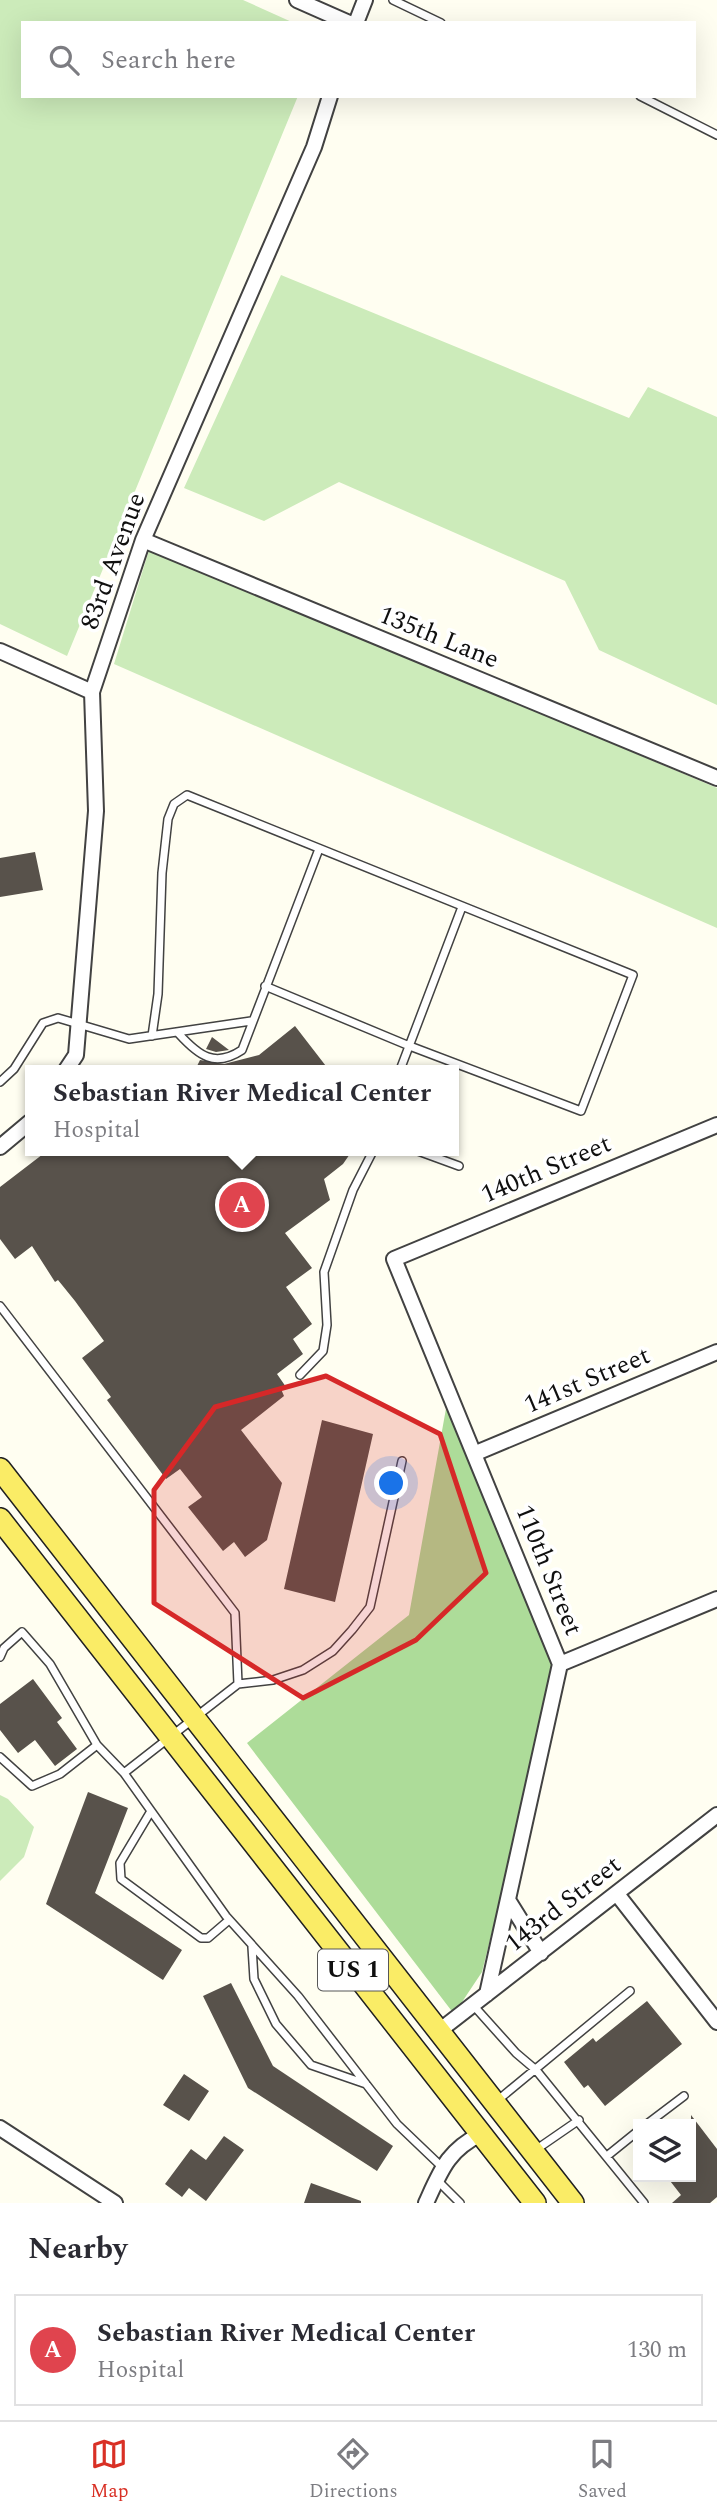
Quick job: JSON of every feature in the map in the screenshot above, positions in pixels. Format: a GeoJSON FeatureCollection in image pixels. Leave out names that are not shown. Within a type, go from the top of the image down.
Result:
{"type":"FeatureCollection","features":[{"type":"Feature","properties":{"kind":"main road","name":"US 1"},"geometry":{"type":"LineString","coordinates":[[0,1469],[573,2203]]}},
{"type":"Feature","properties":{"kind":"main road","name":"US 1"},"geometry":{"type":"LineString","coordinates":[[0,1520],[535,2203]]}},
{"type":"Feature","properties":{"kind":"main road"},"geometry":{"type":"LineString","coordinates":[[481,2134],[505,2137],[533,2152]]}},
{"type":"Feature","properties":{"kind":"street"},"geometry":{"type":"LineString","coordinates":[[297,0],[344,21]]}},
{"type":"Feature","properties":{"kind":"street"},"geometry":{"type":"LineString","coordinates":[[357,21],[365,0]]}},
{"type":"Feature","properties":{"kind":"street","name":"83rd Avenue"},"geometry":{"type":"LineString","coordinates":[[69,1065],[76,1055],[96,811],[92,692],[143,540],[314,147],[329,98]]}},
{"type":"Feature","properties":{"kind":"street","name":"135th Lane"},"geometry":{"type":"LineString","coordinates":[[143,540],[717,778]]}},
{"type":"Feature","properties":{"kind":"street"},"geometry":{"type":"LineString","coordinates":[[0,651],[92,692]]}},
{"type":"Feature","properties":{"kind":"street","name":"140th Street"},"geometry":{"type":"LineString","coordinates":[[394,1259],[717,1125]]}},
{"type":"Feature","properties":{"kind":"street"},"geometry":{"type":"LineString","coordinates":[[0,1147],[25,1126]]}},
{"type":"Feature","properties":{"kind":"street","name":"110th Street"},"geometry":{"type":"LineString","coordinates":[[394,1259],[476,1453],[560,1664],[487,1994]]}},
{"type":"Feature","properties":{"kind":"street","name":"141st Street"},"geometry":{"type":"LineString","coordinates":[[476,1453],[717,1352]]}},
{"type":"Feature","properties":{"kind":"street"},"geometry":{"type":"LineString","coordinates":[[560,1664],[717,1599]]}},
{"type":"Feature","properties":{"kind":"street","name":"143rd Street"},"geometry":{"type":"LineString","coordinates":[[439,2031],[717,1815]]}},
{"type":"Feature","properties":{"kind":"street"},"geometry":{"type":"LineString","coordinates":[[617,1894],[717,2022]]}},
{"type":"Feature","properties":{"kind":"street"},"geometry":{"type":"LineString","coordinates":[[508,1900],[541,1952]]}},
{"type":"Feature","properties":{"kind":"street"},"geometry":{"type":"LineString","coordinates":[[0,2128],[115,2203]]}},
{"type":"Feature","properties":{"kind":"street"},"geometry":{"type":"LineString","coordinates":[[426,2203],[440,2174],[462,2144],[481,2134]]}},
{"type":"Feature","properties":{"kind":"lane"},"geometry":{"type":"LineString","coordinates":[[393,0],[437,21]]}},
{"type":"Feature","properties":{"kind":"lane"},"geometry":{"type":"LineString","coordinates":[[643,98],[717,135]]}},
{"type":"Feature","properties":{"kind":"lane"},"geometry":{"type":"LineString","coordinates":[[152,1037],[158,994],[162,873],[168,818],[174,804],[187,795],[633,975],[581,1111],[407,1045],[265,986]]}},
{"type":"Feature","properties":{"kind":"lane"},"geometry":{"type":"LineString","coordinates":[[179,1034],[194,1051],[207,1059],[219,1061],[242,1050],[319,849]]}},
{"type":"Feature","properties":{"kind":"lane"},"geometry":{"type":"LineString","coordinates":[[401,1065],[463,907]]}},
{"type":"Feature","properties":{"kind":"lane"},"geometry":{"type":"LineString","coordinates":[[0,1082],[15,1069],[43,1023],[58,1018],[79,1022],[129,1039],[179,1034],[251,1021]]}},
{"type":"Feature","properties":{"kind":"lane"},"geometry":{"type":"LineString","coordinates":[[300,1376],[323,1351],[327,1325],[324,1272],[353,1191],[370,1156]]}},
{"type":"Feature","properties":{"kind":"lane"},"geometry":{"type":"LineString","coordinates":[[431,1156],[458,1166]]}},
{"type":"Feature","properties":{"kind":"lane"},"geometry":{"type":"LineString","coordinates":[[0,1306],[235,1613],[238,1684]]}},
{"type":"Feature","properties":{"kind":"lane"},"geometry":{"type":"LineString","coordinates":[[124,1773],[238,1684],[273,1680],[303,1670],[333,1651],[370,1607],[402,1461]]}},
{"type":"Feature","properties":{"kind":"lane"},"geometry":{"type":"LineString","coordinates":[[0,1657],[4,1648],[22,1632],[50,1664],[97,1745],[124,1773],[229,1920],[298,1996],[397,2124],[440,2174],[460,2203]]}},
{"type":"Feature","properties":{"kind":"lane"},"geometry":{"type":"LineString","coordinates":[[0,1757],[32,1786],[60,1774],[97,1745]]}},
{"type":"Feature","properties":{"kind":"lane"},"geometry":{"type":"LineString","coordinates":[[151,1811],[120,1863],[121,1879],[201,1938],[208,1938],[229,1920]]}},
{"type":"Feature","properties":{"kind":"lane"},"geometry":{"type":"LineString","coordinates":[[252,1947],[254,1979],[276,2024],[311,2065],[366,2084]]}},
{"type":"Feature","properties":{"kind":"lane"},"geometry":{"type":"LineString","coordinates":[[495,2103],[630,1991]]}},
{"type":"Feature","properties":{"kind":"lane"},"geometry":{"type":"LineString","coordinates":[[473,2005],[516,2053],[536,2070],[644,2203]]}},
{"type":"Feature","properties":{"kind":"lane"},"geometry":{"type":"LineString","coordinates":[[654,2119],[684,2096]]}},
{"type":"Feature","properties":{"kind":"lane"},"geometry":{"type":"LineString","coordinates":[[533,2152],[579,2120]]}},
{"type":"Feature","properties":{"kind":"lane"},"geometry":{"type":"LineString","coordinates":[[607,2156],[633,2136]]}},
{"type":"Feature","properties":{"kind":"highlighted area"},"geometry":{"type":"Polygon","coordinates":[[[326,1376],[440,1434],[486,1573],[416,1640],[303,1698],[154,1603],[154,1490],[215,1407],[326,1376]]]}},
{"type":"Feature","properties":{"kind":"green space"},"geometry":{"type":"Polygon","coordinates":[[[0,0],[243,0],[290,21],[21,21],[21,98],[297,98],[67,656],[0,624],[0,0]]]}},
{"type":"Feature","properties":{"kind":"green space"},"geometry":{"type":"Polygon","coordinates":[[[281,275],[629,418],[648,387],[717,417],[717,705],[599,650],[565,581],[339,482],[264,521],[184,488],[281,275]]]}},
{"type":"Feature","properties":{"kind":"green space"},"geometry":{"type":"Polygon","coordinates":[[[150,547],[717,788],[717,928],[114,664],[150,547]]]}},
{"type":"Feature","properties":{"kind":"green space"},"geometry":{"type":"Polygon","coordinates":[[[447,1403],[560,1657],[482,1972],[454,2014],[247,1743],[409,1615],[447,1403]]]}},
{"type":"Feature","properties":{"kind":"green space"},"geometry":{"type":"Polygon","coordinates":[[[0,1795],[8,1799],[34,1827],[24,1857],[0,1881],[0,1795]]]}},
{"type":"Feature","properties":{"kind":"building"},"geometry":{"type":"Polygon","coordinates":[[[35,852],[43,890],[0,897],[0,858],[35,852]]]}},
{"type":"Feature","properties":{"kind":"building"},"geometry":{"type":"Polygon","coordinates":[[[295,1026],[325,1065],[198,1065],[200,1060],[224,1064],[259,1055],[295,1026]]]}},
{"type":"Feature","properties":{"kind":"building"},"geometry":{"type":"Polygon","coordinates":[[[212,1037],[229,1050],[216,1052],[206,1049],[212,1037]]]}},
{"type":"Feature","properties":{"kind":"building"},"geometry":{"type":"Polygon","coordinates":[[[40,1156],[349,1156],[324,1179],[330,1200],[285,1233],[312,1268],[286,1287],[312,1324],[293,1339],[303,1354],[277,1374],[286,1387],[281,1389],[284,1396],[241,1430],[282,1483],[267,1540],[245,1557],[234,1542],[223,1551],[188,1507],[202,1497],[180,1469],[166,1479],[107,1400],[111,1397],[82,1358],[104,1341],[75,1301],[58,1280],[55,1282],[32,1246],[15,1259],[0,1239],[0,1187],[40,1156]]]}},
{"type":"Feature","properties":{"kind":"building"},"geometry":{"type":"Polygon","coordinates":[[[322,1420],[373,1434],[335,1602],[284,1589],[322,1420]]]}},
{"type":"Feature","properties":{"kind":"building"},"geometry":{"type":"Polygon","coordinates":[[[33,1679],[62,1718],[57,1722],[77,1749],[55,1766],[35,1740],[18,1753],[0,1730],[0,1704],[33,1679]]]}},
{"type":"Feature","properties":{"kind":"building"},"geometry":{"type":"Polygon","coordinates":[[[88,1792],[128,1808],[95,1893],[182,1950],[163,1980],[46,1904],[88,1792]]]}},
{"type":"Feature","properties":{"kind":"building"},"geometry":{"type":"Polygon","coordinates":[[[231,1983],[273,2066],[393,2146],[377,2171],[248,2088],[203,1996],[231,1983]]]}},
{"type":"Feature","properties":{"kind":"building"},"geometry":{"type":"Polygon","coordinates":[[[647,2001],[682,2044],[605,2106],[588,2085],[584,2088],[564,2062],[593,2038],[596,2042],[647,2001]]]}},
{"type":"Feature","properties":{"kind":"building"},"geometry":{"type":"Polygon","coordinates":[[[184,2074],[209,2091],[189,2121],[163,2105],[184,2074]]]}},
{"type":"Feature","properties":{"kind":"building"},"geometry":{"type":"Polygon","coordinates":[[[696,2122],[717,2149],[717,2197],[710,2203],[672,2203],[681,2195],[671,2182],[696,2182],[696,2122]]]}},
{"type":"Feature","properties":{"kind":"building"},"geometry":{"type":"Polygon","coordinates":[[[224,2136],[244,2150],[206,2201],[189,2188],[182,2197],[165,2184],[191,2149],[206,2160],[224,2136]]]}},
{"type":"Feature","properties":{"kind":"building"},"geometry":{"type":"Polygon","coordinates":[[[311,2183],[361,2201],[361,2203],[304,2203],[311,2183]]]}},
{"type":"Feature","properties":{"kind":"place","name":"Sebastian River Medical Center"},"geometry":{"type":"Point","coordinates":[242,1205]}}]}
